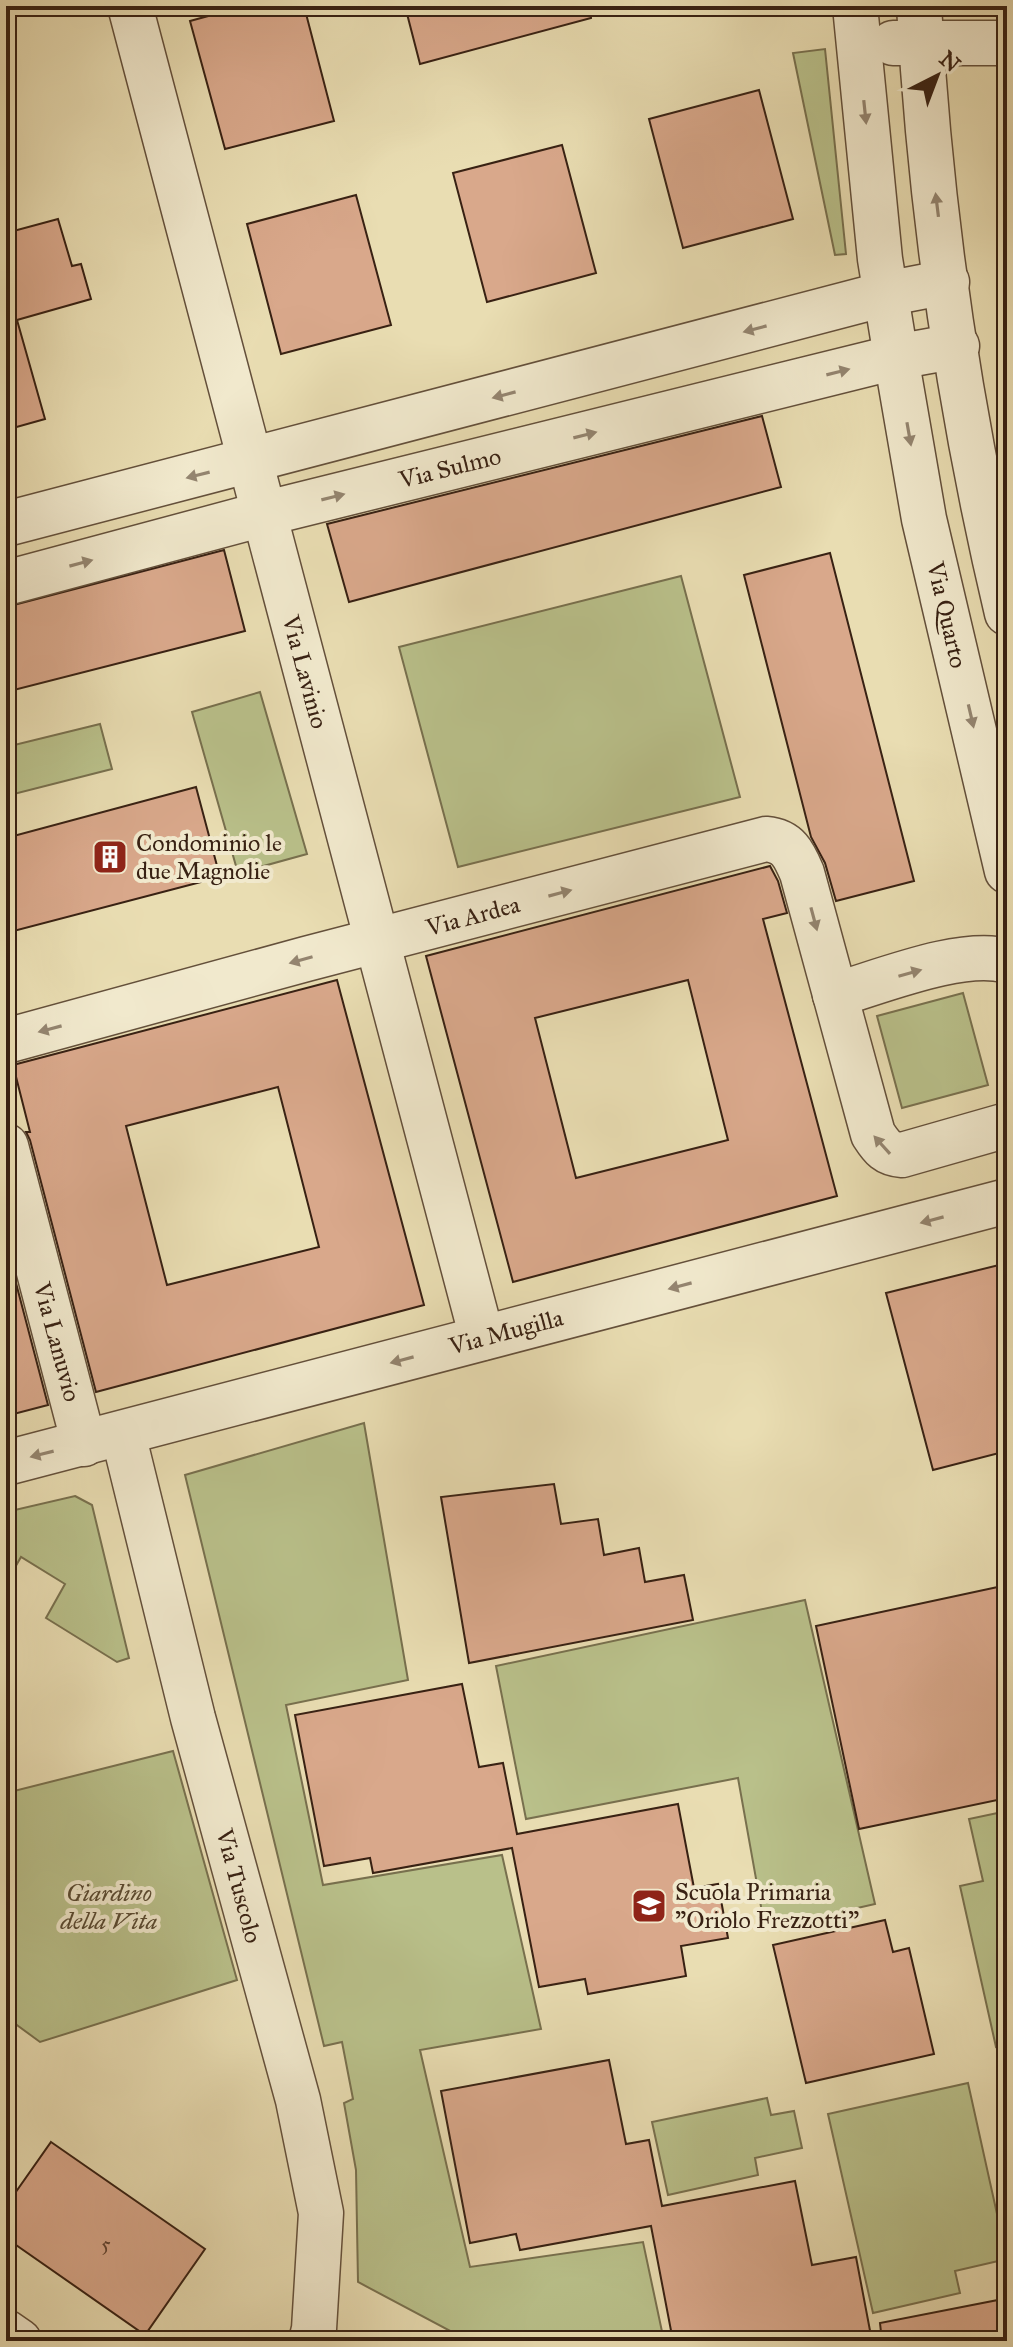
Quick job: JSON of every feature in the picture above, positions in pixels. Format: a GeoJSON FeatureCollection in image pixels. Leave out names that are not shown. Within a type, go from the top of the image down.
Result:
{"type":"FeatureCollection","features":[{"type":"Feature","properties":{"kind":"street","name":"Via Lavinio"},"geometry":{"type":"LineString","coordinates":[[130,6],[482,1338]]}},
{"type":"Feature","properties":{"kind":"street","name":"Via Quarto"},"geometry":{"type":"LineString","coordinates":[[1007,43],[920,24],[856,24],[885,294],[924,519],[1007,871]]}},
{"type":"Feature","properties":{"kind":"street"},"geometry":{"type":"LineString","coordinates":[[920,24],[931,158],[969,432],[1007,613]]}},
{"type":"Feature","properties":{"kind":"street"},"geometry":{"type":"LineString","coordinates":[[6,524],[885,294],[947,282]]}},
{"type":"Feature","properties":{"kind":"street"},"geometry":{"type":"LineString","coordinates":[[896,357],[957,346]]}},
{"type":"Feature","properties":{"kind":"street","name":"Via Sulmo"},"geometry":{"type":"LineString","coordinates":[[6,583],[263,514],[896,357]]}},
{"type":"Feature","properties":{"kind":"street","name":"Via Ardea"},"geometry":{"type":"LineString","coordinates":[[6,1041],[766,839],[788,846],[802,873],[873,1134],[890,1155],[902,1155],[1007,1125]]}},
{"type":"Feature","properties":{"kind":"street"},"geometry":{"type":"LineString","coordinates":[[835,995],[947,962],[977,957],[1007,961]]}},
{"type":"Feature","properties":{"kind":"street","name":"Via Lanuvio"},"geometry":{"type":"LineString","coordinates":[[6,1146],[103,1439]]}},
{"type":"Feature","properties":{"kind":"street","name":"Via Mugilla"},"geometry":{"type":"LineString","coordinates":[[6,1463],[1007,1201]]}},
{"type":"Feature","properties":{"kind":"street","name":"Via Tuscolo"},"geometry":{"type":"LineString","coordinates":[[103,1439],[193,1718],[298,2100],[321,2213],[318,2285],[311,2341]]}},
{"type":"Feature","properties":{"kind":"street"},"geometry":{"type":"LineString","coordinates":[[6,2332],[19,2341]]}},
{"type":"Feature","properties":{"kind":"green space"},"geometry":{"type":"Polygon","coordinates":[[[825,49],[846,254],[835,255],[793,53],[825,49]]]}},
{"type":"Feature","properties":{"kind":"green space"},"geometry":{"type":"Polygon","coordinates":[[[681,576],[740,797],[458,867],[399,647],[681,576]]]}},
{"type":"Feature","properties":{"kind":"green space"},"geometry":{"type":"Polygon","coordinates":[[[260,692],[307,854],[238,873],[192,712],[260,692]]]}},
{"type":"Feature","properties":{"kind":"green space"},"geometry":{"type":"Polygon","coordinates":[[[100,724],[112,769],[6,796],[6,747],[100,724]]]}},
{"type":"Feature","properties":{"kind":"green space"},"geometry":{"type":"Polygon","coordinates":[[[963,993],[988,1085],[902,1108],[877,1016],[963,993]]]}},
{"type":"Feature","properties":{"kind":"green space"},"geometry":{"type":"Polygon","coordinates":[[[364,1423],[408,1680],[286,1705],[323,1885],[502,1855],[541,2029],[420,2050],[470,2267],[643,2242],[664,2341],[469,2341],[358,2282],[356,2170],[344,2103],[353,2099],[342,2042],[324,2046],[185,1475],[364,1423]]]}},
{"type":"Feature","properties":{"kind":"green space"},"geometry":{"type":"Polygon","coordinates":[[[75,1496],[92,1505],[129,1658],[117,1662],[46,1618],[65,1584],[21,1557],[6,1583],[6,1512],[75,1496]]]}},
{"type":"Feature","properties":{"kind":"green space"},"geometry":{"type":"Polygon","coordinates":[[[805,1600],[875,1904],[765,1929],[738,1778],[526,1819],[496,1666],[805,1600]]]}},
{"type":"Feature","properties":{"kind":"green space","name":"Giardino della Vita"},"geometry":{"type":"Polygon","coordinates":[[[173,1751],[237,1980],[40,2042],[6,2017],[6,1793],[173,1751]]]}},
{"type":"Feature","properties":{"kind":"green space"},"geometry":{"type":"Polygon","coordinates":[[[1007,1811],[1007,2045],[996,2047],[960,1886],[983,1881],[969,1819],[1007,1811]]]}},
{"type":"Feature","properties":{"kind":"green space"},"geometry":{"type":"Polygon","coordinates":[[[968,2083],[1007,2259],[955,2271],[960,2293],[873,2313],[828,2114],[968,2083]]]}},
{"type":"Feature","properties":{"kind":"green space"},"geometry":{"type":"Polygon","coordinates":[[[767,2098],[771,2115],[794,2111],[802,2148],[755,2158],[758,2175],[668,2195],[652,2122],[767,2098]]]}},
{"type":"Feature","properties":{"kind":"building"},"geometry":{"type":"Polygon","coordinates":[[[245,6],[304,6],[334,121],[225,149],[190,21],[245,6]]]}},
{"type":"Feature","properties":{"kind":"building"},"geometry":{"type":"Polygon","coordinates":[[[405,6],[590,6],[591,18],[420,64],[405,6]]]}},
{"type":"Feature","properties":{"kind":"building"},"geometry":{"type":"Polygon","coordinates":[[[759,90],[793,219],[683,248],[649,119],[759,90]]]}},
{"type":"Feature","properties":{"kind":"building"},"geometry":{"type":"Polygon","coordinates":[[[562,145],[596,273],[487,302],[453,173],[562,145]]]}},
{"type":"Feature","properties":{"kind":"building"},"geometry":{"type":"Polygon","coordinates":[[[356,195],[391,325],[281,354],[247,224],[356,195]]]}},
{"type":"Feature","properties":{"kind":"building"},"geometry":{"type":"Polygon","coordinates":[[[58,219],[72,266],[81,264],[91,299],[17,320],[45,419],[6,430],[6,233],[58,219]]]}},
{"type":"Feature","properties":{"kind":"building"},"geometry":{"type":"Polygon","coordinates":[[[762,416],[781,487],[349,602],[327,524],[762,416]]]}},
{"type":"Feature","properties":{"kind":"building"},"geometry":{"type":"Polygon","coordinates":[[[224,550],[245,631],[6,692],[6,607],[224,550]]]}},
{"type":"Feature","properties":{"kind":"building"},"geometry":{"type":"Polygon","coordinates":[[[830,553],[914,881],[836,901],[825,863],[811,837],[744,575],[830,553]]]}},
{"type":"Feature","properties":{"kind":"building","name":"Condominio le due Magnolie"},"geometry":{"type":"Polygon","coordinates":[[[196,787],[220,877],[6,933],[6,838],[196,787]]]}},
{"type":"Feature","properties":{"kind":"building"},"geometry":{"type":"Polygon","coordinates":[[[770,866],[778,881],[787,913],[763,919],[837,1196],[513,1282],[426,956],[770,866]],[[688,980],[535,1018],[576,1178],[728,1140],[688,980]]]}},
{"type":"Feature","properties":{"kind":"building"},"geometry":{"type":"Polygon","coordinates":[[[337,980],[424,1305],[96,1392],[26,1132],[30,1132],[13,1065],[337,980]],[[278,1087],[126,1126],[167,1285],[319,1247],[278,1087]]]}},
{"type":"Feature","properties":{"kind":"building"},"geometry":{"type":"Polygon","coordinates":[[[6,1245],[48,1405],[6,1416],[6,1245]]]}},
{"type":"Feature","properties":{"kind":"building"},"geometry":{"type":"Polygon","coordinates":[[[1007,1263],[1007,1451],[933,1470],[886,1293],[1007,1263]]]}},
{"type":"Feature","properties":{"kind":"building"},"geometry":{"type":"Polygon","coordinates":[[[554,1484],[561,1524],[598,1519],[604,1555],[639,1548],[645,1582],[684,1575],[693,1620],[469,1663],[441,1497],[554,1484]]]}},
{"type":"Feature","properties":{"kind":"building"},"geometry":{"type":"Polygon","coordinates":[[[1007,1585],[1007,1798],[859,1829],[816,1626],[1007,1585]]]}},
{"type":"Feature","properties":{"kind":"building"},"geometry":{"type":"Polygon","coordinates":[[[462,1684],[479,1767],[503,1763],[517,1834],[678,1804],[694,1888],[718,1884],[728,1938],[681,1946],[686,1976],[588,1994],[585,1979],[539,1987],[512,1848],[373,1873],[370,1858],[324,1866],[295,1715],[462,1684]]]}},
{"type":"Feature","properties":{"kind":"building"},"geometry":{"type":"Polygon","coordinates":[[[885,1920],[893,1952],[909,1948],[934,2054],[806,2083],[773,1945],[885,1920]]]}},
{"type":"Feature","properties":{"kind":"building"},"geometry":{"type":"Polygon","coordinates":[[[609,2060],[626,2144],[649,2140],[662,2206],[795,2181],[812,2265],[856,2257],[872,2341],[673,2341],[651,2226],[520,2250],[516,2234],[470,2243],[441,2091],[609,2060]]]}},
{"type":"Feature","properties":{"kind":"building"},"geometry":{"type":"Polygon","coordinates":[[[51,2142],[205,2249],[145,2335],[6,2238],[6,2206],[51,2142]]]}},
{"type":"Feature","properties":{"kind":"building"},"geometry":{"type":"Polygon","coordinates":[[[1003,2299],[1007,2336],[980,2341],[882,2341],[880,2323],[1003,2299]]]}},
{"type":"Feature","properties":{"kind":"place","name":"Condominio le due Magnolie"},"geometry":{"type":"Point","coordinates":[110,857]}},
{"type":"Feature","properties":{"kind":"place","name":"Scuola Primaria \"Oriolo Frezzotti\""},"geometry":{"type":"Point","coordinates":[649,1906]}}]}
